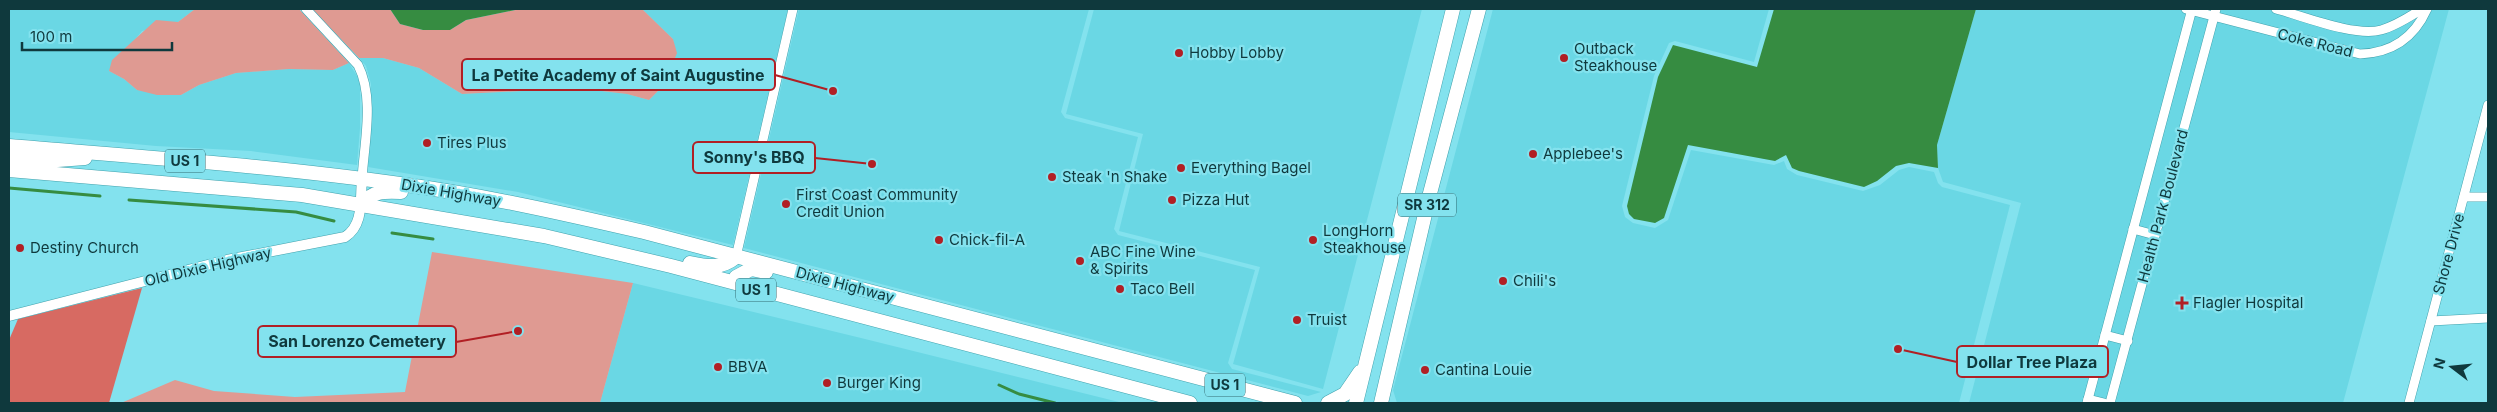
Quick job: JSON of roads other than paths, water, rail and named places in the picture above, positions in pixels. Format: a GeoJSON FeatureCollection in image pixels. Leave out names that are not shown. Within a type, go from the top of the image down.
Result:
{"type":"FeatureCollection","features":[{"type":"Feature","properties":{"kind":"main road","name":"SR 312"},"geometry":{"type":"LineString","coordinates":[[1356,403],[1453,9]]}},
{"type":"Feature","properties":{"kind":"main road","name":"SR 312"},"geometry":{"type":"LineString","coordinates":[[1381,403],[1429,197],[1479,9]]}},
{"type":"Feature","properties":{"kind":"main road"},"geometry":{"type":"LineString","coordinates":[[1422,131],[1424,155],[1418,187],[1424,195],[1429,197]]}},
{"type":"Feature","properties":{"kind":"main road"},"geometry":{"type":"LineString","coordinates":[[9,137],[129,148],[155,158]]}},
{"type":"Feature","properties":{"kind":"main road","name":"US 1"},"geometry":{"type":"LineString","coordinates":[[9,146],[155,158],[362,179]]}},
{"type":"Feature","properties":{"kind":"main road"},"geometry":{"type":"LineString","coordinates":[[9,158],[57,161],[108,154]]}},
{"type":"Feature","properties":{"kind":"main road","name":"US 1"},"geometry":{"type":"LineString","coordinates":[[9,170],[294,194],[360,206]]}},
{"type":"Feature","properties":{"kind":"main road","name":"Dixie Highway"},"geometry":{"type":"LineString","coordinates":[[362,179],[536,208],[672,240],[1295,403]]}},
{"type":"Feature","properties":{"kind":"main road"},"geometry":{"type":"LineString","coordinates":[[360,206],[367,197],[379,192],[402,192],[498,208],[642,240],[659,242],[672,240]]}},
{"type":"Feature","properties":{"kind":"main road","name":"Dixie Highway"},"geometry":{"type":"LineString","coordinates":[[360,206],[450,219],[577,244],[1190,403]]}},
{"type":"Feature","properties":{"kind":"main road"},"geometry":{"type":"LineString","coordinates":[[577,244],[610,245],[708,267],[722,266],[736,256]]}},
{"type":"Feature","properties":{"kind":"main road"},"geometry":{"type":"LineString","coordinates":[[736,256],[734,268],[736,277],[756,290]]}},
{"type":"Feature","properties":{"kind":"main road"},"geometry":{"type":"LineString","coordinates":[[736,277],[751,269],[914,311],[931,307]]}},
{"type":"Feature","properties":{"kind":"main road"},"geometry":{"type":"LineString","coordinates":[[1328,403],[1345,394],[1367,361]]}},
{"type":"Feature","properties":{"kind":"main road"},"geometry":{"type":"LineString","coordinates":[[1387,382],[1391,403]]}},
{"type":"Feature","properties":{"kind":"street"},"geometry":{"type":"LineString","coordinates":[[306,9],[358,65],[363,74],[366,105],[362,179]]}},
{"type":"Feature","properties":{"kind":"street"},"geometry":{"type":"LineString","coordinates":[[736,256],[794,9]]}},
{"type":"Feature","properties":{"kind":"street","name":"Coke Road"},"geometry":{"type":"LineString","coordinates":[[2190,9],[2215,13],[2360,54],[2383,51],[2403,41],[2416,30],[2427,9]]}},
{"type":"Feature","properties":{"kind":"street","name":"Health Park Boulevard"},"geometry":{"type":"LineString","coordinates":[[2088,401],[2190,9]]}},
{"type":"Feature","properties":{"kind":"street","name":"Coke Road"},"geometry":{"type":"LineString","coordinates":[[2276,9],[2361,32],[2381,30],[2392,26],[2422,9]]}},
{"type":"Feature","properties":{"kind":"street","name":"Health Park Boulevard"},"geometry":{"type":"LineString","coordinates":[[2110,403],[2215,13]]}},
{"type":"Feature","properties":{"kind":"street","name":"Shore Drive"},"geometry":{"type":"LineString","coordinates":[[2409,403],[2488,105]]}},
{"type":"Feature","properties":{"kind":"street","name":"Old Dixie Highway"},"geometry":{"type":"LineString","coordinates":[[9,316],[227,260],[336,240],[354,232],[358,223],[362,179]]}},
{"type":"Feature","properties":{"kind":"street"},"geometry":{"type":"LineString","coordinates":[[2464,198],[2488,196]]}},
{"type":"Feature","properties":{"kind":"street"},"geometry":{"type":"LineString","coordinates":[[2133,229],[2155,235]]}},
{"type":"Feature","properties":{"kind":"street"},"geometry":{"type":"LineString","coordinates":[[2431,321],[2488,318]]}},
{"type":"Feature","properties":{"kind":"street"},"geometry":{"type":"LineString","coordinates":[[2105,335],[2128,341]]}},
{"type":"Feature","properties":{"kind":"street"},"geometry":{"type":"LineString","coordinates":[[2088,401],[2104,403]]}},
{"type":"Feature","properties":{"kind":"waterway"},"geometry":{"type":"LineString","coordinates":[[9,188],[100,196]]}},
{"type":"Feature","properties":{"kind":"waterway"},"geometry":{"type":"LineString","coordinates":[[129,200],[296,212],[334,221]]}},
{"type":"Feature","properties":{"kind":"waterway"},"geometry":{"type":"LineString","coordinates":[[392,233],[433,239]]}},
{"type":"Feature","properties":{"kind":"waterway"},"geometry":{"type":"LineString","coordinates":[[999,385],[1019,394],[1055,403]]}},
{"type":"Feature","properties":{"kind":"place","name":"Hobby Lobby"},"geometry":{"type":"Point","coordinates":[1179,53]}},
{"type":"Feature","properties":{"kind":"place","name":"Outback Steakhouse"},"geometry":{"type":"Point","coordinates":[1564,58]}},
{"type":"Feature","properties":{"kind":"place","name":"La Petite Academy of Saint Augustine"},"geometry":{"type":"Point","coordinates":[833,91]}},
{"type":"Feature","properties":{"kind":"place","name":"Tires Plus"},"geometry":{"type":"Point","coordinates":[427,143]}},
{"type":"Feature","properties":{"kind":"place","name":"Applebee's"},"geometry":{"type":"Point","coordinates":[1533,154]}},
{"type":"Feature","properties":{"kind":"place","name":"Sonny's BBQ"},"geometry":{"type":"Point","coordinates":[872,164]}},
{"type":"Feature","properties":{"kind":"place","name":"Everything Bagel"},"geometry":{"type":"Point","coordinates":[1181,168]}},
{"type":"Feature","properties":{"kind":"place","name":"Steak 'n Shake"},"geometry":{"type":"Point","coordinates":[1052,177]}},
{"type":"Feature","properties":{"kind":"place","name":"Pizza Hut"},"geometry":{"type":"Point","coordinates":[1172,200]}},
{"type":"Feature","properties":{"kind":"place","name":"First Coast Community Credit Union"},"geometry":{"type":"Point","coordinates":[786,204]}},
{"type":"Feature","properties":{"kind":"place","name":"Chick-fil-A"},"geometry":{"type":"Point","coordinates":[939,240]}},
{"type":"Feature","properties":{"kind":"place","name":"LongHorn Steakhouse"},"geometry":{"type":"Point","coordinates":[1313,240]}},
{"type":"Feature","properties":{"kind":"place","name":"Destiny Church"},"geometry":{"type":"Point","coordinates":[20,248]}},
{"type":"Feature","properties":{"kind":"place","name":"ABC Fine Wine & Spirits"},"geometry":{"type":"Point","coordinates":[1080,261]}},
{"type":"Feature","properties":{"kind":"place","name":"Chili's"},"geometry":{"type":"Point","coordinates":[1503,281]}},
{"type":"Feature","properties":{"kind":"place","name":"Taco Bell"},"geometry":{"type":"Point","coordinates":[1120,289]}},
{"type":"Feature","properties":{"kind":"place","name":"Flagler Hospital"},"geometry":{"type":"Point","coordinates":[2182,303]}},
{"type":"Feature","properties":{"kind":"place","name":"Truist"},"geometry":{"type":"Point","coordinates":[1297,320]}},
{"type":"Feature","properties":{"kind":"place","name":"San Lorenzo Cemetery"},"geometry":{"type":"Point","coordinates":[518,331]}},
{"type":"Feature","properties":{"kind":"place","name":"Dollar Tree Plaza"},"geometry":{"type":"Point","coordinates":[1898,349]}},
{"type":"Feature","properties":{"kind":"place","name":"BBVA"},"geometry":{"type":"Point","coordinates":[718,367]}},
{"type":"Feature","properties":{"kind":"place","name":"Cantina Louie"},"geometry":{"type":"Point","coordinates":[1425,370]}},
{"type":"Feature","properties":{"kind":"place","name":"Burger King"},"geometry":{"type":"Point","coordinates":[827,383]}}]}
